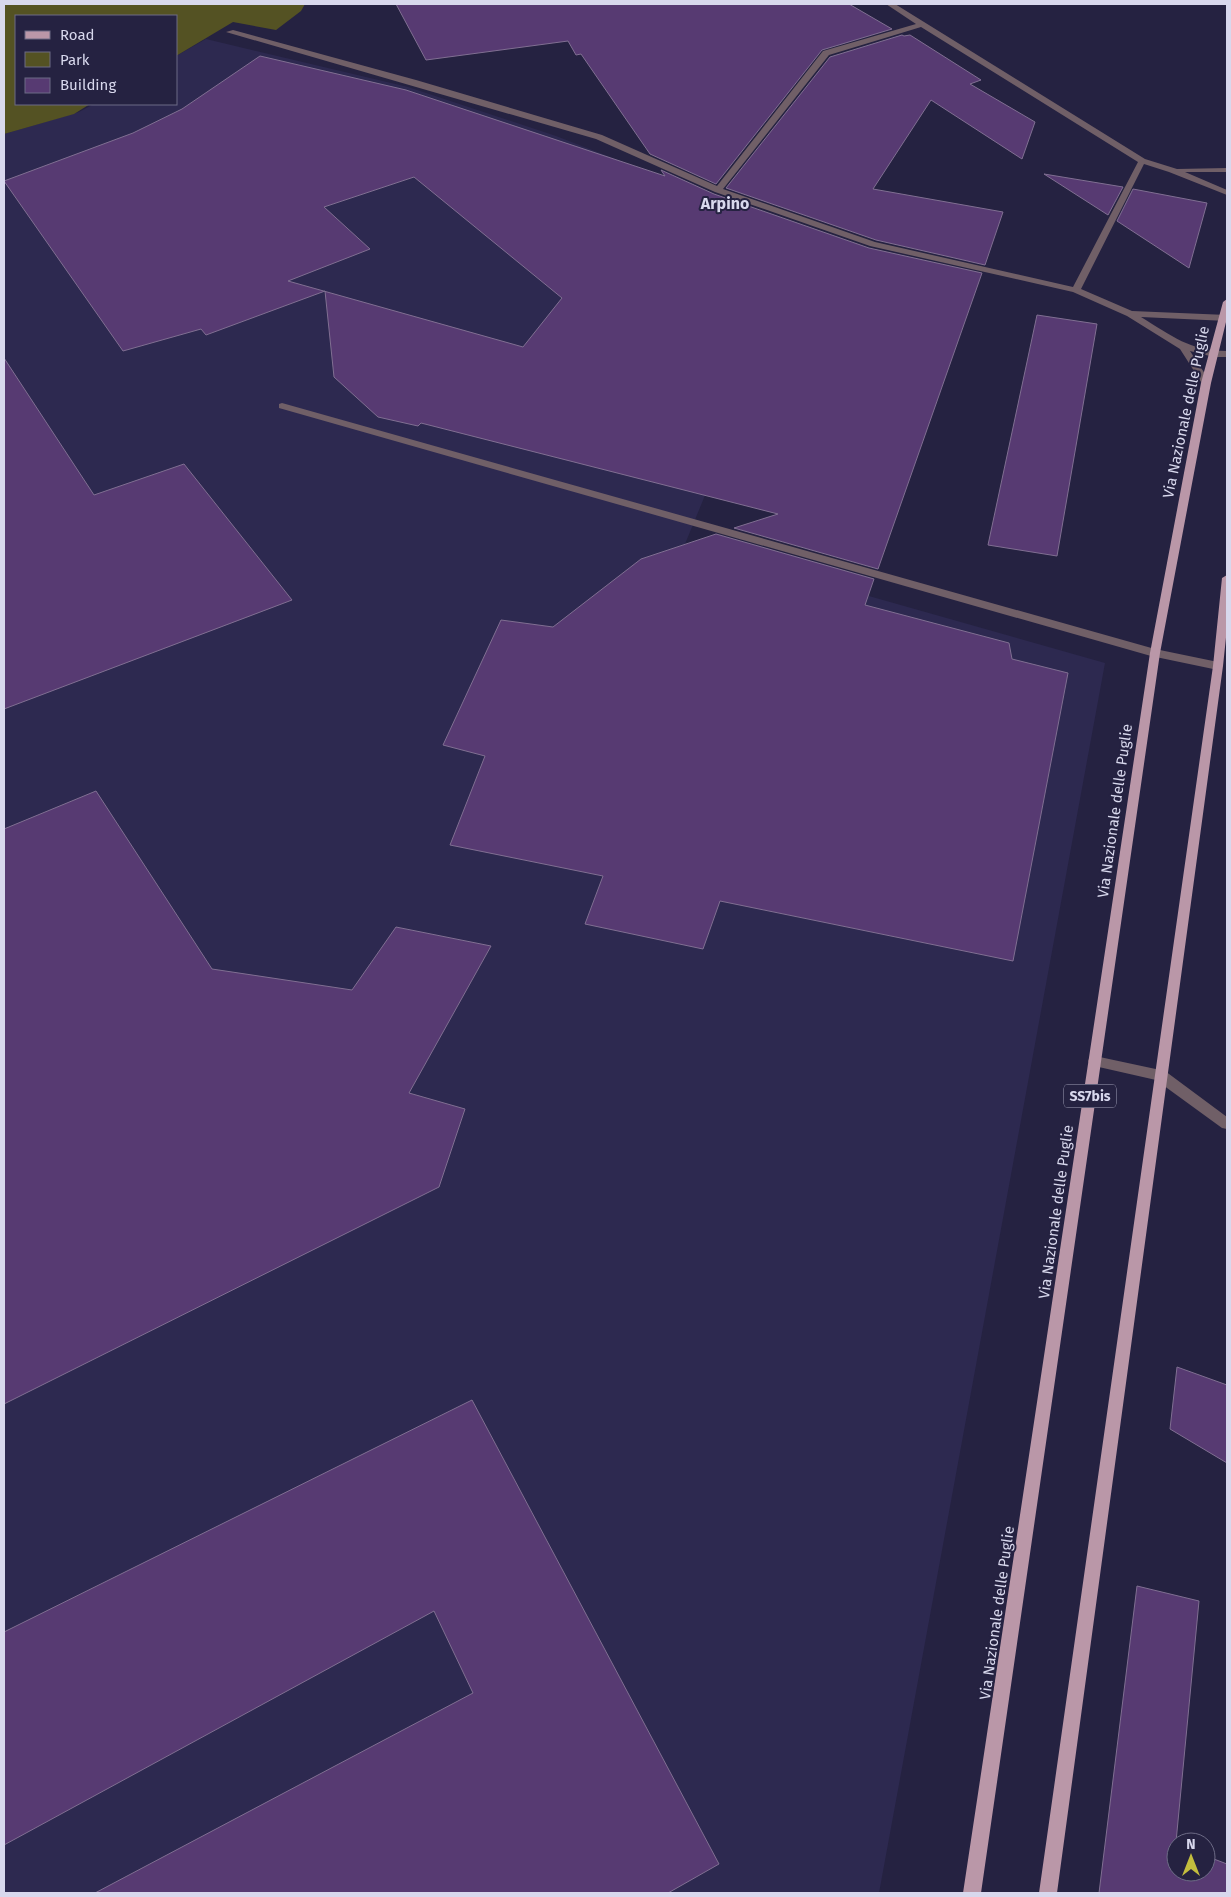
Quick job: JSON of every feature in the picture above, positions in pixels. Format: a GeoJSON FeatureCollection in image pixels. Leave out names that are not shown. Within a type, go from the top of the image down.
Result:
{"type":"FeatureCollection","features":[{"type":"Feature","properties":{"kind":"main road","name":"Via Nazionale delle Puglie"},"geometry":{"type":"LineString","coordinates":[[972,1893],[1155,653],[1206,383],[1221,354],[1227,302]]}},
{"type":"Feature","properties":{"kind":"main road"},"geometry":{"type":"LineString","coordinates":[[1048,1893],[1218,666],[1227,578]]}},
{"type":"Feature","properties":{"kind":"street"},"geometry":{"type":"LineString","coordinates":[[890,4],[1142,161],[1172,170],[1227,193]]}},
{"type":"Feature","properties":{"kind":"street"},"geometry":{"type":"LineString","coordinates":[[718,190],[826,53],[923,24]]}},
{"type":"Feature","properties":{"kind":"street"},"geometry":{"type":"LineString","coordinates":[[230,32],[413,82],[599,138],[718,190],[873,244],[1076,290],[1130,314],[1183,347],[1221,354]]}},
{"type":"Feature","properties":{"kind":"street"},"geometry":{"type":"LineString","coordinates":[[1076,290],[1142,161]]}},
{"type":"Feature","properties":{"kind":"street"},"geometry":{"type":"LineString","coordinates":[[1172,170],[1227,170]]}},
{"type":"Feature","properties":{"kind":"street"},"geometry":{"type":"LineString","coordinates":[[1130,314],[1225,318]]}},
{"type":"Feature","properties":{"kind":"street"},"geometry":{"type":"LineString","coordinates":[[1183,347],[1206,383]]}},
{"type":"Feature","properties":{"kind":"street"},"geometry":{"type":"LineString","coordinates":[[282,406],[1155,653],[1218,666]]}},
{"type":"Feature","properties":{"kind":"street"},"geometry":{"type":"LineString","coordinates":[[1095,1061],[1160,1075],[1227,1124]]}},
{"type":"Feature","properties":{"kind":"shaded area"},"geometry":{"type":"Polygon","coordinates":[[[206,39],[408,87],[556,136],[812,235],[685,544],[1105,663],[879,1893],[4,1893],[4,134],[79,112],[92,105],[178,105],[178,55],[206,39]]]}},
{"type":"Feature","properties":{"kind":"green space"},"geometry":{"type":"Polygon","coordinates":[[[4,4],[305,4],[301,11],[276,30],[233,22],[178,55],[178,15],[15,15],[15,105],[88,105],[74,114],[4,134],[4,4]]]}},
{"type":"Feature","properties":{"kind":"building"},"geometry":{"type":"Polygon","coordinates":[[[396,4],[849,4],[892,29],[822,50],[716,184],[650,154],[581,54],[576,55],[568,41],[426,60],[396,4]]]}},
{"type":"Feature","properties":{"kind":"building"},"geometry":{"type":"Polygon","coordinates":[[[902,35],[910,35],[981,80],[970,84],[1035,122],[1022,159],[931,100],[873,189],[1003,212],[985,265],[876,240],[726,188],[830,57],[902,35]]]}},
{"type":"Feature","properties":{"kind":"building"},"geometry":{"type":"Polygon","coordinates":[[[260,56],[406,90],[665,176],[661,170],[714,194],[869,248],[982,273],[878,569],[734,528],[778,514],[421,423],[418,426],[378,417],[334,377],[325,291],[523,347],[562,298],[414,177],[324,207],[370,249],[288,281],[324,291],[206,335],[201,329],[123,351],[4,181],[133,133],[182,109],[260,56]]]}},
{"type":"Feature","properties":{"kind":"building"},"geometry":{"type":"Polygon","coordinates":[[[1044,174],[1123,187],[1108,215],[1044,174]]]}},
{"type":"Feature","properties":{"kind":"building"},"geometry":{"type":"Polygon","coordinates":[[[1133,189],[1207,203],[1189,268],[1117,221],[1133,189]]]}},
{"type":"Feature","properties":{"kind":"building"},"geometry":{"type":"Polygon","coordinates":[[[1037,315],[1097,324],[1057,556],[988,545],[1037,315]]]}},
{"type":"Feature","properties":{"kind":"building"},"geometry":{"type":"Polygon","coordinates":[[[4,358],[94,495],[184,464],[292,600],[4,709],[4,358]]]}},
{"type":"Feature","properties":{"kind":"building"},"geometry":{"type":"Polygon","coordinates":[[[716,534],[874,579],[865,605],[1009,643],[1012,659],[1068,673],[1013,961],[720,901],[703,949],[585,924],[603,876],[450,845],[485,756],[443,745],[501,620],[553,627],[641,559],[716,534]]]}},
{"type":"Feature","properties":{"kind":"building"},"geometry":{"type":"Polygon","coordinates":[[[96,791],[212,969],[352,990],[396,927],[491,946],[409,1093],[465,1109],[439,1187],[4,1404],[4,829],[96,791]]]}},
{"type":"Feature","properties":{"kind":"building"},"geometry":{"type":"Polygon","coordinates":[[[1177,1367],[1227,1385],[1227,1463],[1170,1429],[1177,1367]]]}},
{"type":"Feature","properties":{"kind":"building"},"geometry":{"type":"Polygon","coordinates":[[[472,1400],[719,1864],[668,1893],[95,1893],[473,1693],[434,1611],[4,1845],[4,1632],[472,1400]]]}},
{"type":"Feature","properties":{"kind":"building"},"geometry":{"type":"Polygon","coordinates":[[[1137,1586],[1199,1601],[1177,1832],[1166,1832],[1166,1882],[1216,1882],[1216,1860],[1227,1864],[1227,1893],[1099,1893],[1137,1586]]]}},
{"type":"Feature","properties":{"kind":"district","name":"Arpino"},"geometry":{"type":"Point","coordinates":[725,203]}}]}
